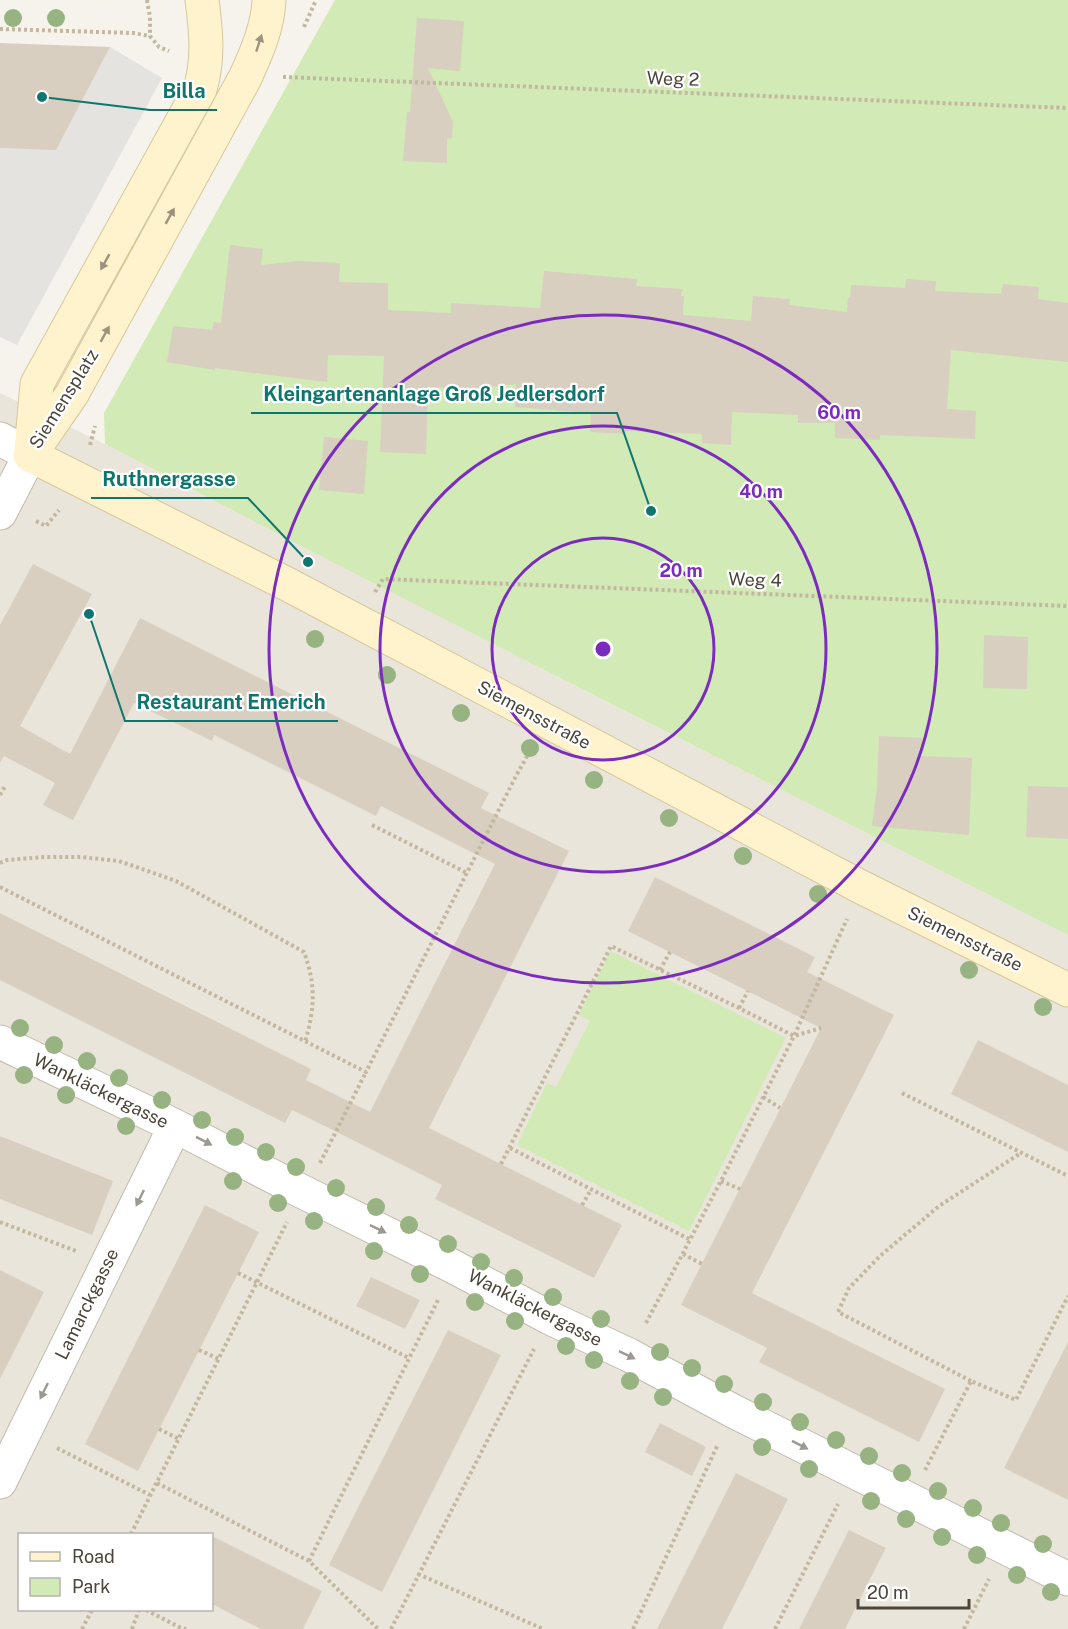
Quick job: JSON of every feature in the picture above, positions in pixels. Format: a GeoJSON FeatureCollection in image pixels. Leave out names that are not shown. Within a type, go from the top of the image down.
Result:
{"type":"FeatureCollection","features":[{"type":"Feature","properties":{"kind":"main road","name":"Siemensplatz"},"geometry":{"type":"LineString","coordinates":[[30,455],[38,384],[200,89],[207,54],[202,0]]}},
{"type":"Feature","properties":{"kind":"main road","name":"Siemensplatz"},"geometry":{"type":"LineString","coordinates":[[30,455],[72,394],[245,78],[260,43],[269,0]]}},
{"type":"Feature","properties":{"kind":"main road","name":"Siemensstraße"},"geometry":{"type":"LineString","coordinates":[[30,455],[285,583],[861,887],[1068,990]]}},
{"type":"Feature","properties":{"kind":"street","name":"Siemensstraße"},"geometry":{"type":"LineString","coordinates":[[0,439],[30,455]]}},
{"type":"Feature","properties":{"kind":"street"},"geometry":{"type":"LineString","coordinates":[[2,509],[30,455]]}},
{"type":"Feature","properties":{"kind":"street","name":"Wankläckergasse"},"geometry":{"type":"LineString","coordinates":[[0,1042],[175,1126],[1068,1579]]}},
{"type":"Feature","properties":{"kind":"street","name":"Lamarckgasse"},"geometry":{"type":"LineString","coordinates":[[0,1482],[175,1126]]}},
{"type":"Feature","properties":{"kind":"path"},"geometry":{"type":"LineString","coordinates":[[0,29],[133,33],[150,36],[147,0]]}},
{"type":"Feature","properties":{"kind":"path"},"geometry":{"type":"LineString","coordinates":[[308,18],[316,0]]}},
{"type":"Feature","properties":{"kind":"path","name":"Weg 2"},"geometry":{"type":"LineString","coordinates":[[277,77],[1068,108]]}},
{"type":"Feature","properties":{"kind":"path"},"geometry":{"type":"LineString","coordinates":[[2,509],[46,526],[81,481],[96,425]]}},
{"type":"Feature","properties":{"kind":"path","name":"Weg 4"},"geometry":{"type":"LineString","coordinates":[[356,621],[383,579],[1068,606]]}},
{"type":"Feature","properties":{"kind":"path"},"geometry":{"type":"LineString","coordinates":[[131,1533],[286,1223],[366,1072],[516,776],[547,722]]}},
{"type":"Feature","properties":{"kind":"path"},"geometry":{"type":"LineString","coordinates":[[0,795],[5,786]]}},
{"type":"Feature","properties":{"kind":"path"},"geometry":{"type":"LineString","coordinates":[[372,825],[467,873]]}},
{"type":"Feature","properties":{"kind":"path"},"geometry":{"type":"LineString","coordinates":[[0,863],[7,860],[81,856],[119,861],[176,881],[304,952],[311,971],[313,994],[312,1019],[305,1042]]}},
{"type":"Feature","properties":{"kind":"path"},"geometry":{"type":"LineString","coordinates":[[0,887],[366,1072]]}},
{"type":"Feature","properties":{"kind":"path"},"geometry":{"type":"LineString","coordinates":[[629,1355],[691,1240],[794,1036],[861,887]]}},
{"type":"Feature","properties":{"kind":"path"},"geometry":{"type":"LineString","coordinates":[[501,1164],[610,946],[794,1036],[821,1028]]}},
{"type":"Feature","properties":{"kind":"path"},"geometry":{"type":"LineString","coordinates":[[660,970],[670,952]]}},
{"type":"Feature","properties":{"kind":"path"},"geometry":{"type":"LineString","coordinates":[[740,1008],[748,991]]}},
{"type":"Feature","properties":{"kind":"path"},"geometry":{"type":"LineString","coordinates":[[902,1093],[1068,1176]]}},
{"type":"Feature","properties":{"kind":"path"},"geometry":{"type":"LineString","coordinates":[[763,1097],[780,1108]]}},
{"type":"Feature","properties":{"kind":"path"},"geometry":{"type":"LineString","coordinates":[[510,1148],[691,1240]]}},
{"type":"Feature","properties":{"kind":"path"},"geometry":{"type":"LineString","coordinates":[[1021,1153],[939,1206],[880,1257],[849,1288],[838,1311],[972,1381],[1016,1400],[1068,1296]]}},
{"type":"Feature","properties":{"kind":"path"},"geometry":{"type":"LineString","coordinates":[[721,1181],[740,1189]]}},
{"type":"Feature","properties":{"kind":"path"},"geometry":{"type":"LineString","coordinates":[[582,1205],[591,1190]]}},
{"type":"Feature","properties":{"kind":"path"},"geometry":{"type":"LineString","coordinates":[[0,1222],[108,1263]]}},
{"type":"Feature","properties":{"kind":"path"},"geometry":{"type":"LineString","coordinates":[[683,1254],[702,1264]]}},
{"type":"Feature","properties":{"kind":"path"},"geometry":{"type":"LineString","coordinates":[[309,1561],[454,1267]]}},
{"type":"Feature","properties":{"kind":"path"},"geometry":{"type":"LineString","coordinates":[[238,1273],[409,1358]]}},
{"type":"Feature","properties":{"kind":"path"},"geometry":{"type":"LineString","coordinates":[[391,1629],[550,1318]]}},
{"type":"Feature","properties":{"kind":"path"},"geometry":{"type":"LineString","coordinates":[[199,1350],[219,1359]]}},
{"type":"Feature","properties":{"kind":"path"},"geometry":{"type":"LineString","coordinates":[[911,1500],[972,1381]]}},
{"type":"Feature","properties":{"kind":"path"},"geometry":{"type":"LineString","coordinates":[[633,1629],[733,1411]]}},
{"type":"Feature","properties":{"kind":"path"},"geometry":{"type":"LineString","coordinates":[[159,1429],[179,1439]]}},
{"type":"Feature","properties":{"kind":"path"},"geometry":{"type":"LineString","coordinates":[[25,1432],[150,1495]]}},
{"type":"Feature","properties":{"kind":"path"},"geometry":{"type":"LineString","coordinates":[[775,1629],[854,1472]]}},
{"type":"Feature","properties":{"kind":"path"},"geometry":{"type":"LineString","coordinates":[[157,1483],[309,1561],[378,1629]]}},
{"type":"Feature","properties":{"kind":"path"},"geometry":{"type":"LineString","coordinates":[[964,1629],[1005,1548]]}},
{"type":"Feature","properties":{"kind":"path"},"geometry":{"type":"LineString","coordinates":[[418,1574],[543,1629]]}},
{"type":"Feature","properties":{"kind":"path"},"geometry":{"type":"LineString","coordinates":[[82,1629],[91,1611]]}},
{"type":"Feature","properties":{"kind":"path"},"geometry":{"type":"LineString","coordinates":[[132,1629],[139,1611]]}},
{"type":"Feature","properties":{"kind":"path"},"geometry":{"type":"LineString","coordinates":[[148,1611],[179,1628],[186,1629]]}},
{"type":"Feature","properties":{"kind":"shaded area"},"geometry":{"type":"Polygon","coordinates":[[[110,47],[162,78],[17,345],[0,337],[0,148],[56,149],[110,47]]]}},
{"type":"Feature","properties":{"kind":"shaded area"},"geometry":{"type":"Polygon","coordinates":[[[0,393],[105,444],[361,577],[1068,935],[1068,1629],[0,1629],[0,393]]]}},
{"type":"Feature","properties":{"kind":"green space"},"geometry":{"type":"Polygon","coordinates":[[[335,0],[1068,0],[1068,935],[361,577],[105,444],[104,413],[335,0]]]}},
{"type":"Feature","properties":{"kind":"green space"},"geometry":{"type":"Polygon","coordinates":[[[611,951],[786,1038],[689,1231],[517,1145],[547,1083],[556,1087],[590,1021],[579,1015],[611,951]]]}},
{"type":"Feature","properties":{"kind":"building"},"geometry":{"type":"Polygon","coordinates":[[[417,18],[464,21],[460,71],[428,68],[453,122],[452,138],[447,139],[447,163],[403,161],[407,112],[410,112],[417,18]]]}},
{"type":"Feature","properties":{"kind":"building"},"geometry":{"type":"Polygon","coordinates":[[[0,43],[110,47],[56,150],[0,148],[0,43]]]}},
{"type":"Feature","properties":{"kind":"building"},"geometry":{"type":"Polygon","coordinates":[[[230,245],[263,249],[261,265],[299,261],[340,263],[339,282],[388,283],[388,310],[451,313],[451,303],[540,308],[544,271],[637,279],[636,286],[682,289],[683,315],[751,321],[753,296],[790,299],[789,305],[847,312],[851,285],[905,288],[906,279],[936,281],[935,291],[1001,294],[1003,284],[1039,287],[1038,299],[1068,303],[1068,362],[951,350],[947,409],[976,411],[975,439],[880,435],[880,440],[835,438],[835,423],[798,423],[798,415],[732,412],[731,445],[702,443],[702,434],[590,432],[591,413],[515,407],[516,384],[471,389],[428,387],[426,454],[380,452],[384,356],[328,355],[327,382],[215,368],[215,370],[167,362],[173,326],[212,330],[214,322],[221,323],[230,245]]]}},
{"type":"Feature","properties":{"kind":"building"},"geometry":{"type":"Polygon","coordinates":[[[324,437],[368,441],[364,494],[319,490],[324,437]]]}},
{"type":"Feature","properties":{"kind":"building"},"geometry":{"type":"Polygon","coordinates":[[[33,564],[92,594],[20,726],[70,754],[140,618],[489,793],[481,808],[569,851],[429,1128],[622,1225],[594,1278],[435,1199],[442,1185],[331,1129],[292,1110],[285,1123],[0,980],[0,913],[311,1069],[306,1080],[370,1112],[495,864],[381,806],[376,816],[214,735],[212,741],[134,703],[73,820],[43,805],[55,783],[4,756],[0,763],[0,625],[33,564]]]}},
{"type":"Feature","properties":{"kind":"building"},"geometry":{"type":"Polygon","coordinates":[[[984,635],[1028,637],[1027,689],[983,688],[984,635]]]}},
{"type":"Feature","properties":{"kind":"building"},"geometry":{"type":"Polygon","coordinates":[[[879,736],[922,738],[921,756],[972,758],[969,835],[872,826],[877,787],[879,736]]]}},
{"type":"Feature","properties":{"kind":"building"},"geometry":{"type":"Polygon","coordinates":[[[1028,786],[1068,787],[1068,839],[1026,837],[1028,786]]]}},
{"type":"Feature","properties":{"kind":"building"},"geometry":{"type":"Polygon","coordinates":[[[655,877],[815,957],[807,972],[894,1015],[752,1293],[945,1389],[919,1442],[759,1362],[767,1348],[681,1305],[821,1028],[628,931],[655,877]]]}},
{"type":"Feature","properties":{"kind":"building"},"geometry":{"type":"Polygon","coordinates":[[[978,1040],[1068,1085],[1068,1152],[951,1094],[978,1040]]]}},
{"type":"Feature","properties":{"kind":"building"},"geometry":{"type":"Polygon","coordinates":[[[0,1136],[113,1181],[92,1235],[0,1199],[0,1136]]]}},
{"type":"Feature","properties":{"kind":"building"},"geometry":{"type":"Polygon","coordinates":[[[205,1205],[259,1232],[138,1471],[85,1444],[205,1205]]]}},
{"type":"Feature","properties":{"kind":"building"},"geometry":{"type":"Polygon","coordinates":[[[0,1270],[44,1292],[0,1379],[0,1270]]]}},
{"type":"Feature","properties":{"kind":"building"},"geometry":{"type":"Polygon","coordinates":[[[371,1277],[420,1300],[405,1329],[356,1306],[371,1277]]]}},
{"type":"Feature","properties":{"kind":"building"},"geometry":{"type":"Polygon","coordinates":[[[448,1330],[501,1355],[382,1592],[329,1565],[448,1330]]]}},
{"type":"Feature","properties":{"kind":"building"},"geometry":{"type":"Polygon","coordinates":[[[1068,1342],[1068,1500],[1004,1468],[1068,1342]]]}},
{"type":"Feature","properties":{"kind":"building"},"geometry":{"type":"Polygon","coordinates":[[[660,1423],[706,1447],[692,1476],[645,1452],[660,1423]]]}},
{"type":"Feature","properties":{"kind":"building"},"geometry":{"type":"Polygon","coordinates":[[[736,1473],[788,1499],[722,1629],[657,1629],[736,1473]]]}},
{"type":"Feature","properties":{"kind":"building"},"geometry":{"type":"Polygon","coordinates":[[[849,1530],[886,1548],[845,1629],[799,1629],[849,1530]]]}},
{"type":"Feature","properties":{"kind":"building"},"geometry":{"type":"Polygon","coordinates":[[[213,1536],[322,1591],[303,1629],[261,1629],[213,1605],[213,1536]]]}},
{"type":"Feature","properties":{"kind":"place","name":"Billa"},"geometry":{"type":"Point","coordinates":[42,97]}},
{"type":"Feature","properties":{"kind":"place","name":"Kleingartenanlage Groß Jedlersdorf"},"geometry":{"type":"Point","coordinates":[651,511]}},
{"type":"Feature","properties":{"kind":"place","name":"Ruthnergasse"},"geometry":{"type":"Point","coordinates":[308,562]}},
{"type":"Feature","properties":{"kind":"place","name":"Restaurant Emerich"},"geometry":{"type":"Point","coordinates":[89,614]}}]}
